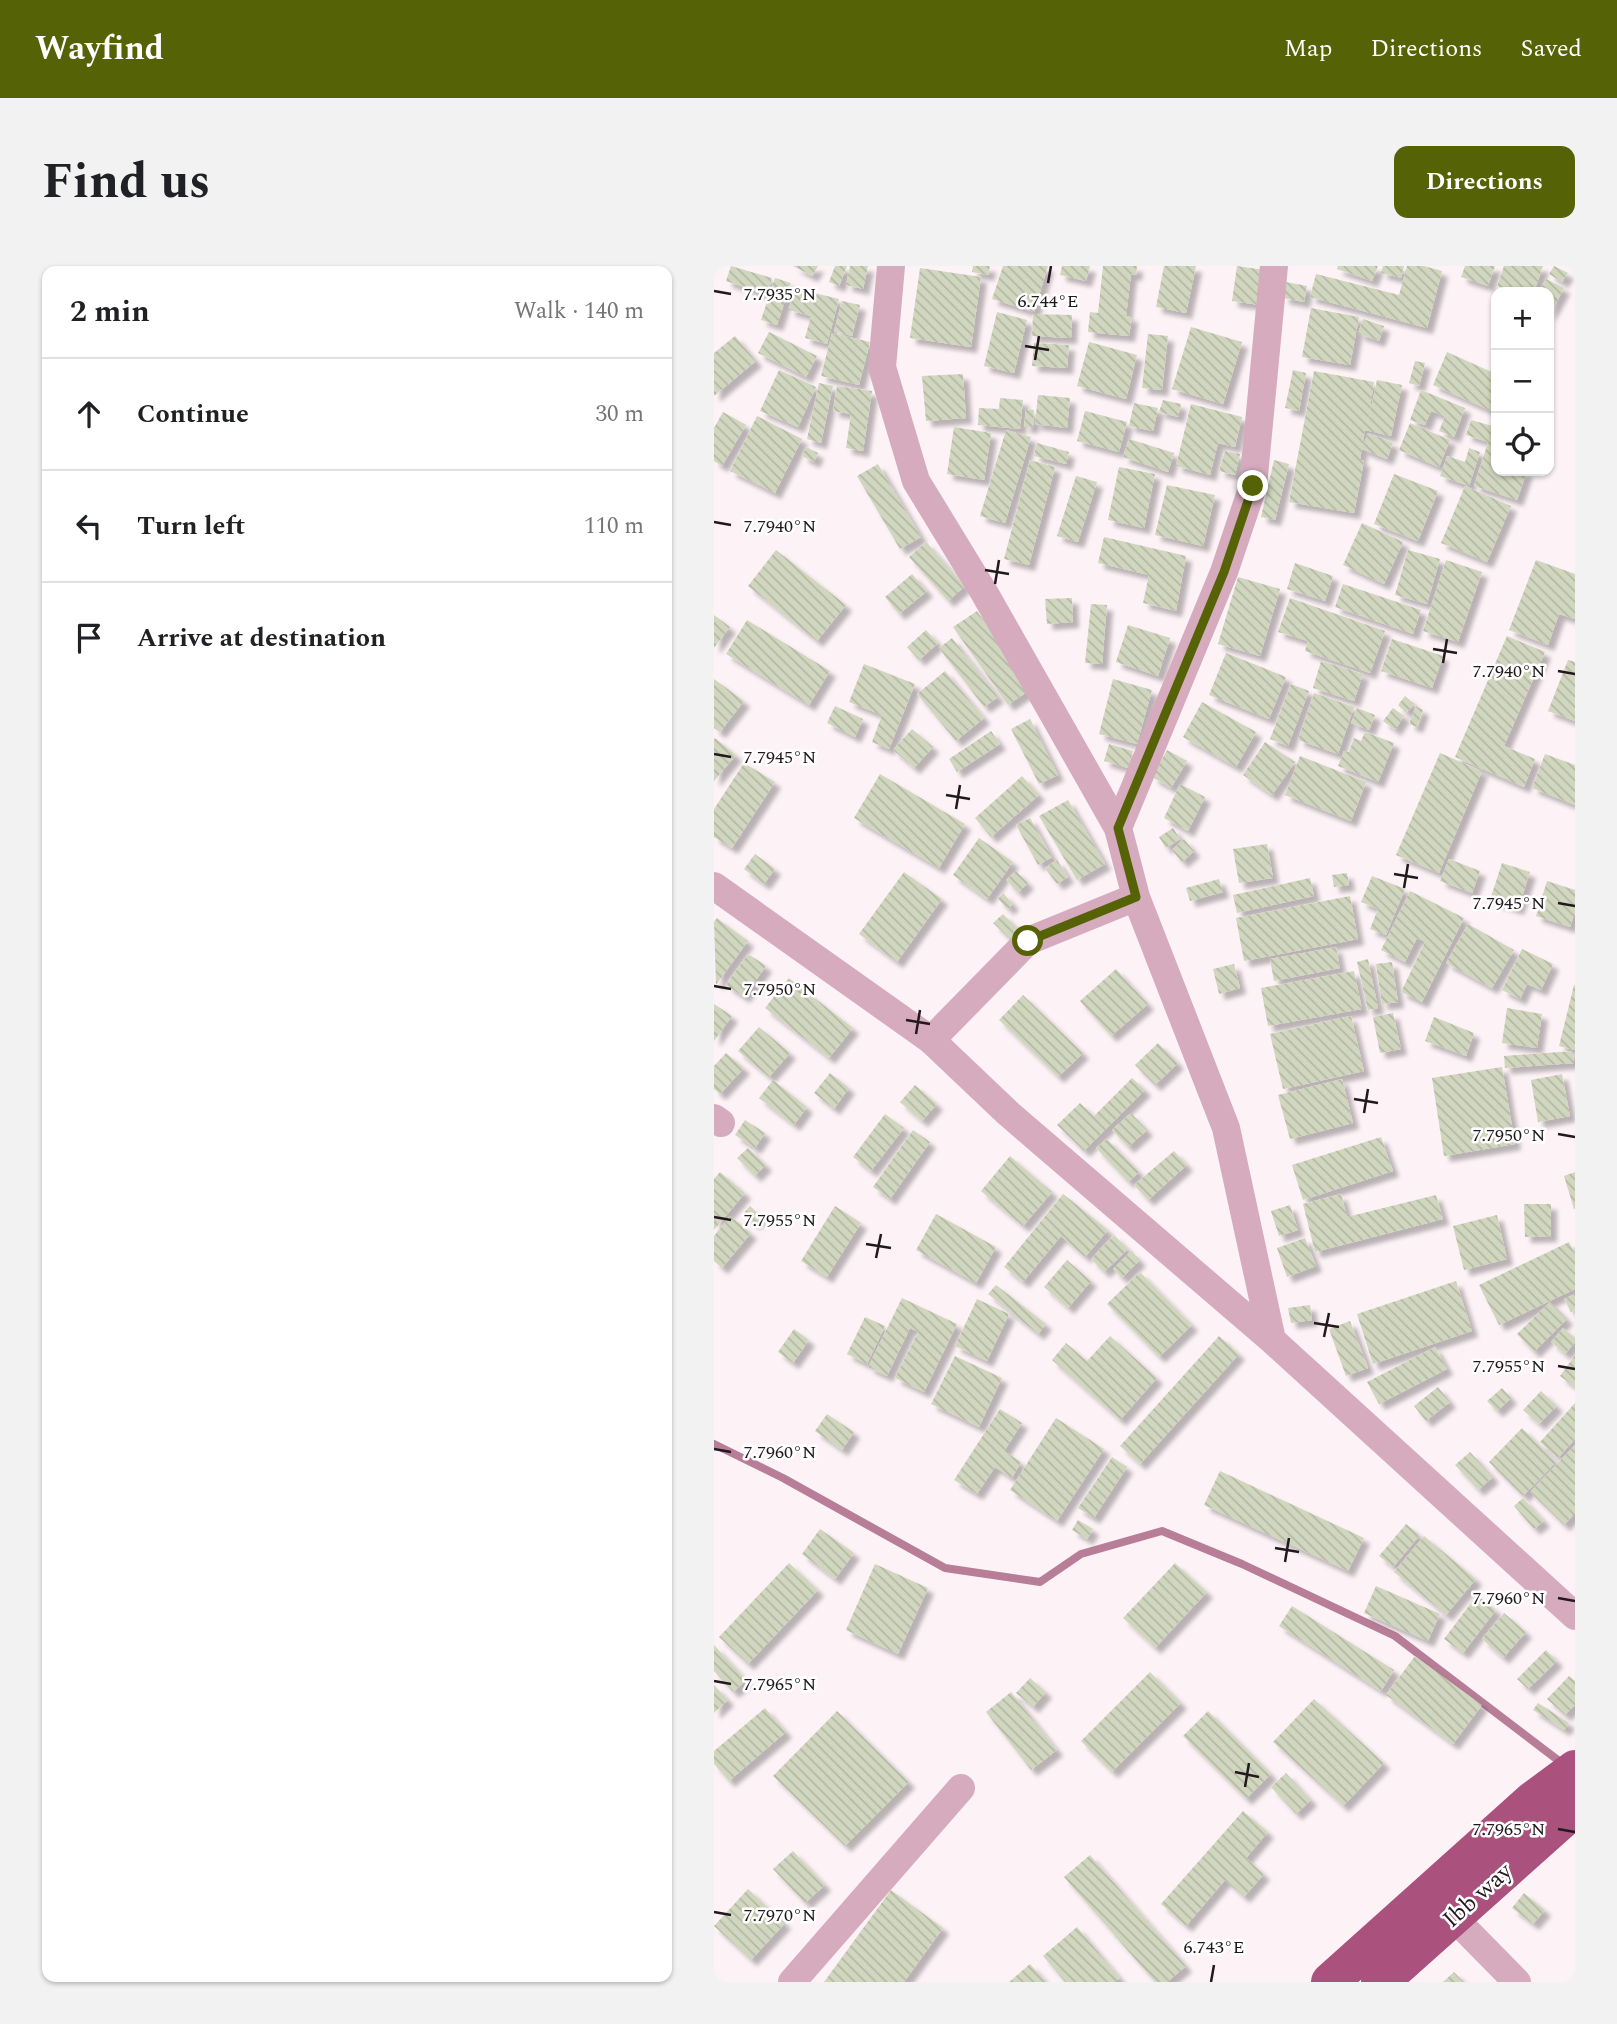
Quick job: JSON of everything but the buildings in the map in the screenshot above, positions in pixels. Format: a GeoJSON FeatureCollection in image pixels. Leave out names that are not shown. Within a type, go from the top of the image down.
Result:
{"type":"FeatureCollection","features":[{"type":"Feature","properties":{"kind":"highway"},"geometry":{"type":"LineString","coordinates":[[1330,1982],[1533,1800],[1575,1769]]}},
{"type":"Feature","properties":{"kind":"highway","name":"Ibb way"},"geometry":{"type":"LineString","coordinates":[[1380,1982],[1575,1808]]}},
{"type":"Feature","properties":{"kind":"street"},"geometry":{"type":"LineString","coordinates":[[891,266],[882,367],[916,481],[985,594],[1118,828],[1136,897],[1226,1128],[1272,1340]]}},
{"type":"Feature","properties":{"kind":"street"},"geometry":{"type":"LineString","coordinates":[[1118,828],[1224,572],[1253,486],[1274,266]]}},
{"type":"Feature","properties":{"kind":"street"},"geometry":{"type":"LineString","coordinates":[[714,886],[931,1040],[1009,1114],[1272,1340],[1575,1616]]}},
{"type":"Feature","properties":{"kind":"street"},"geometry":{"type":"LineString","coordinates":[[931,1040],[1028,941],[1136,897]]}},
{"type":"Feature","properties":{"kind":"street"},"geometry":{"type":"LineString","coordinates":[[792,1982],[961,1788]]}},
{"type":"Feature","properties":{"kind":"street"},"geometry":{"type":"LineString","coordinates":[[1453,1917],[1517,1982]]}},
{"type":"Feature","properties":{"kind":"waterway"},"geometry":{"type":"LineString","coordinates":[[714,1444],[783,1478],[945,1568],[1040,1582],[1081,1554],[1162,1531],[1242,1564],[1395,1636],[1563,1764]]}},
{"type":"Feature","properties":{"kind":"route"},"geometry":{"type":"LineString","coordinates":[[1028,941],[1136,897],[1118,828],[1224,572],[1253,486]]}}]}
